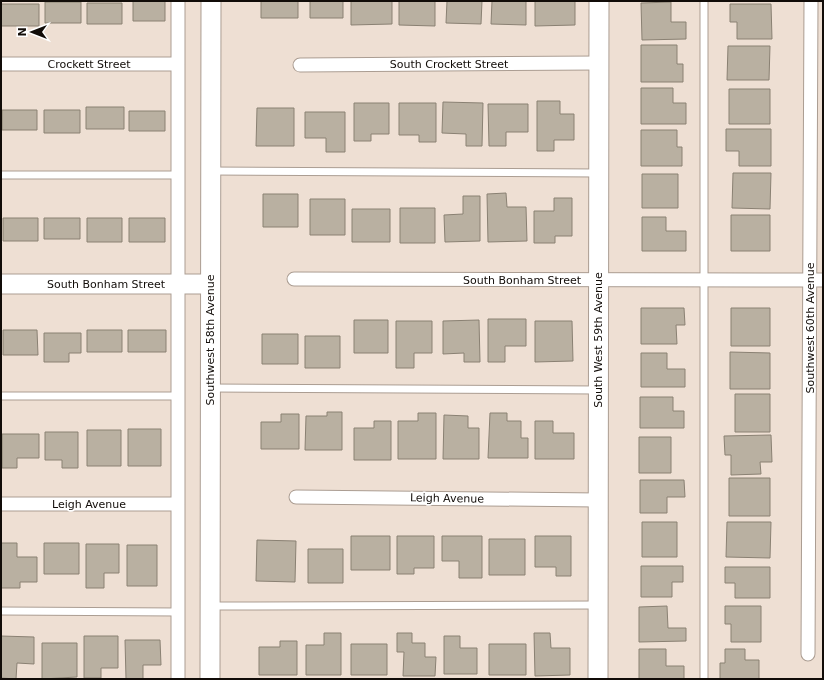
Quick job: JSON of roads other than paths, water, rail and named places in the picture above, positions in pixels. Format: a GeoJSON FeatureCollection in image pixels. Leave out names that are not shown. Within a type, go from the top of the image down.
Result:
{"type":"FeatureCollection","features":[{"type":"Feature","properties":{"kind":"street"},"geometry":{"type":"LineString","coordinates":[[178,1],[178,679]]}},
{"type":"Feature","properties":{"kind":"street","name":"Southwest 58th Avenue"},"geometry":{"type":"LineString","coordinates":[[210,679],[211,1]]}},
{"type":"Feature","properties":{"kind":"street","name":"South West 59th Avenue"},"geometry":{"type":"LineString","coordinates":[[598,679],[599,1]]}},
{"type":"Feature","properties":{"kind":"street","name":"Southwest 60th Avenue"},"geometry":{"type":"LineString","coordinates":[[808,654],[811,1]]}},
{"type":"Feature","properties":{"kind":"street","name":"South Crockett Street"},"geometry":{"type":"LineString","coordinates":[[300,65],[599,63]]}},
{"type":"Feature","properties":{"kind":"street","name":"Crockett Street"},"geometry":{"type":"LineString","coordinates":[[1,64],[178,64]]}},
{"type":"Feature","properties":{"kind":"street","name":"South Bonham Street"},"geometry":{"type":"LineString","coordinates":[[294,279],[823,280]]}},
{"type":"Feature","properties":{"kind":"street","name":"South Bonham Street"},"geometry":{"type":"LineString","coordinates":[[1,284],[210,284]]}},
{"type":"Feature","properties":{"kind":"street","name":"Leigh Avenue"},"geometry":{"type":"LineString","coordinates":[[296,497],[598,500]]}},
{"type":"Feature","properties":{"kind":"street","name":"Leigh Avenue"},"geometry":{"type":"LineString","coordinates":[[1,504],[178,504]]}},
{"type":"Feature","properties":{"kind":"lane"},"geometry":{"type":"LineString","coordinates":[[704,1],[704,679]]}},
{"type":"Feature","properties":{"kind":"lane"},"geometry":{"type":"LineString","coordinates":[[210,171],[599,172]]}},
{"type":"Feature","properties":{"kind":"lane"},"geometry":{"type":"LineString","coordinates":[[1,175],[178,175]]}},
{"type":"Feature","properties":{"kind":"lane"},"geometry":{"type":"LineString","coordinates":[[210,388],[598,390]]}},
{"type":"Feature","properties":{"kind":"lane"},"geometry":{"type":"LineString","coordinates":[[1,396],[178,396]]}},
{"type":"Feature","properties":{"kind":"lane"},"geometry":{"type":"LineString","coordinates":[[210,606],[598,605]]}},
{"type":"Feature","properties":{"kind":"lane"},"geometry":{"type":"LineString","coordinates":[[1,611],[178,612]]}}]}
